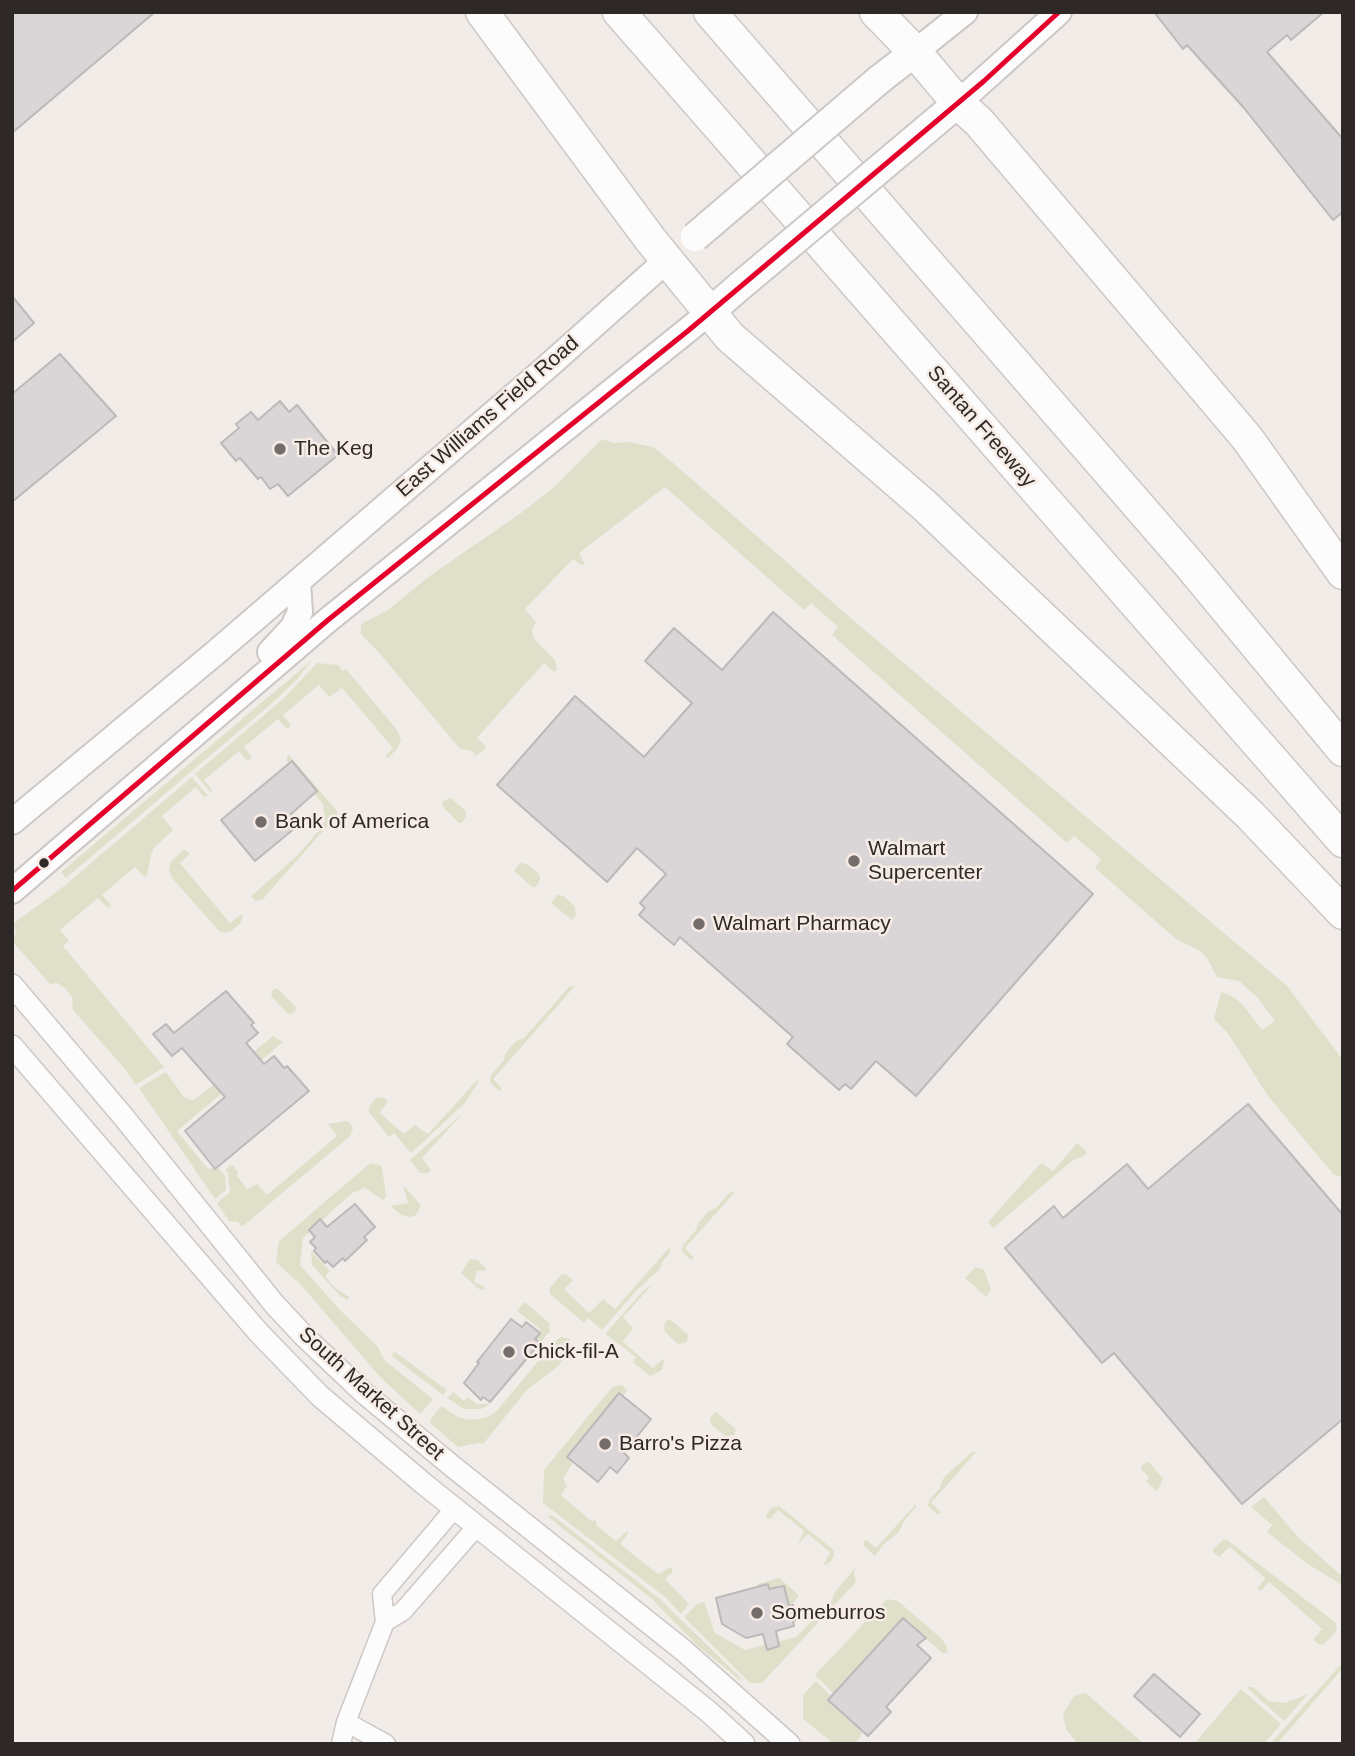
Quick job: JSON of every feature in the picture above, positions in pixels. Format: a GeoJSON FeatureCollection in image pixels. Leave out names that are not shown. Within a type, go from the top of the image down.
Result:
{"type":"FeatureCollection","features":[{"type":"Feature","properties":{"kind":"highway"},"geometry":{"type":"LineString","coordinates":[[481,12],[667,260],[730,337],[924,505],[1250,815],[1343,913]]}},
{"type":"Feature","properties":{"kind":"highway","name":"Santan Freeway"},"geometry":{"type":"LineString","coordinates":[[619,12],[1343,841]]}},
{"type":"Feature","properties":{"kind":"highway"},"geometry":{"type":"LineString","coordinates":[[710,12],[1189,564],[1343,750]]}},
{"type":"Feature","properties":{"kind":"highway"},"geometry":{"type":"LineString","coordinates":[[876,12],[915,52],[958,103],[979,122],[1247,438],[1343,573]]}},
{"type":"Feature","properties":{"kind":"main road","name":"East Williams Field Road"},"geometry":{"type":"LineString","coordinates":[[12,822],[298,582],[667,260],[880,79],[965,12]]}},
{"type":"Feature","properties":{"kind":"main road"},"geometry":{"type":"LineString","coordinates":[[12,891],[328,620],[710,312],[958,103],[1059,12]]}},
{"type":"Feature","properties":{"kind":"main road"},"geometry":{"type":"LineString","coordinates":[[226,707],[244,677],[293,627],[300,612],[298,582]]}},
{"type":"Feature","properties":{"kind":"street","name":"South Market Street"},"geometry":{"type":"LineString","coordinates":[[12,985],[304,1337],[383,1409],[683,1650],[789,1744]]}},
{"type":"Feature","properties":{"kind":"street","name":"South Market Street"},"geometry":{"type":"LineString","coordinates":[[12,1046],[287,1363],[359,1430],[709,1712],[739,1742]]}},
{"type":"Feature","properties":{"kind":"street"},"geometry":{"type":"LineString","coordinates":[[341,1744],[346,1722],[385,1622],[382,1594],[455,1508]]}},
{"type":"Feature","properties":{"kind":"street"},"geometry":{"type":"LineString","coordinates":[[385,1622],[403,1611],[477,1526]]}},
{"type":"Feature","properties":{"kind":"street"},"geometry":{"type":"LineString","coordinates":[[346,1722],[386,1744]]}},
{"type":"Feature","properties":{"kind":"green space"},"geometry":{"type":"Polygon","coordinates":[[[602,439],[653,447],[672,462],[854,621],[1287,986],[1343,1060],[1343,1178],[1333,1174],[1268,1096],[1227,1032],[1214,1019],[1221,992],[1234,997],[1242,1004],[1262,1030],[1275,1021],[1257,997],[1239,981],[1217,977],[1207,958],[1199,950],[1176,939],[1095,868],[1101,859],[1074,836],[1067,843],[832,635],[838,627],[811,603],[804,610],[665,487],[579,553],[585,565],[573,559],[525,609],[536,622],[532,630],[534,639],[555,660],[557,670],[554,672],[544,663],[477,738],[486,746],[484,750],[475,756],[473,751],[460,749],[361,634],[361,624],[388,610],[431,575],[521,513],[554,487],[602,439]]]}},
{"type":"Feature","properties":{"kind":"green space"},"geometry":{"type":"Polygon","coordinates":[[[312,660],[278,698],[66,878],[61,872],[312,660]]]}},
{"type":"Feature","properties":{"kind":"green space"},"geometry":{"type":"Polygon","coordinates":[[[317,663],[338,665],[343,671],[346,669],[398,731],[401,741],[396,750],[388,758],[385,757],[393,748],[342,688],[329,697],[319,685],[283,715],[291,725],[289,728],[278,719],[244,747],[251,756],[250,760],[247,761],[239,751],[204,780],[212,790],[211,793],[195,774],[283,699],[317,663]]]}},
{"type":"Feature","properties":{"kind":"green space"},"geometry":{"type":"Polygon","coordinates":[[[289,755],[337,811],[337,815],[263,899],[256,901],[251,896],[298,855],[325,821],[323,804],[287,761],[289,755]]]}},
{"type":"Feature","properties":{"kind":"green space"},"geometry":{"type":"Polygon","coordinates":[[[192,777],[208,796],[204,797],[196,787],[162,816],[173,830],[154,848],[147,876],[144,877],[135,867],[102,895],[111,905],[110,908],[98,898],[60,930],[69,941],[63,946],[164,1067],[136,1085],[73,1010],[72,997],[65,988],[57,983],[50,984],[12,941],[16,932],[14,923],[63,887],[192,777]]]}},
{"type":"Feature","properties":{"kind":"green space"},"geometry":{"type":"Polygon","coordinates":[[[451,798],[466,811],[462,823],[442,806],[443,801],[451,798]]]}},
{"type":"Feature","properties":{"kind":"green space"},"geometry":{"type":"Polygon","coordinates":[[[184,849],[190,854],[180,863],[230,923],[243,916],[240,924],[232,930],[225,933],[219,931],[172,878],[169,870],[171,861],[184,849]]]}},
{"type":"Feature","properties":{"kind":"green space"},"geometry":{"type":"Polygon","coordinates":[[[520,863],[527,864],[539,874],[536,887],[532,887],[514,871],[520,863]]]}},
{"type":"Feature","properties":{"kind":"green space"},"geometry":{"type":"Polygon","coordinates":[[[557,895],[564,896],[575,907],[576,915],[572,920],[551,903],[557,895]]]}},
{"type":"Feature","properties":{"kind":"green space"},"geometry":{"type":"Polygon","coordinates":[[[575,986],[493,1079],[502,1088],[501,1091],[498,1090],[490,1082],[491,1075],[504,1060],[505,1054],[516,1041],[524,1038],[569,987],[575,986]]]}},
{"type":"Feature","properties":{"kind":"green space"},"geometry":{"type":"Polygon","coordinates":[[[277,988],[296,1007],[295,1012],[288,1014],[271,996],[272,991],[277,988]]]}},
{"type":"Feature","properties":{"kind":"green space"},"geometry":{"type":"Polygon","coordinates":[[[273,1036],[283,1042],[177,1131],[208,1169],[218,1167],[225,1176],[226,1190],[215,1199],[139,1088],[166,1072],[184,1097],[191,1100],[197,1098],[273,1036]]]}},
{"type":"Feature","properties":{"kind":"green space"},"geometry":{"type":"Polygon","coordinates":[[[479,1078],[465,1103],[411,1153],[394,1133],[389,1137],[369,1112],[369,1107],[376,1098],[383,1097],[388,1101],[380,1113],[404,1134],[415,1125],[428,1134],[479,1078]]]}},
{"type":"Feature","properties":{"kind":"green space"},"geometry":{"type":"Polygon","coordinates":[[[465,1111],[422,1158],[431,1170],[428,1173],[420,1173],[410,1160],[465,1111]]]}},
{"type":"Feature","properties":{"kind":"green space"},"geometry":{"type":"Polygon","coordinates":[[[346,1121],[353,1129],[349,1137],[242,1227],[238,1222],[229,1221],[217,1203],[230,1192],[228,1173],[225,1170],[232,1164],[247,1189],[257,1184],[267,1195],[337,1136],[328,1124],[346,1121]]]}},
{"type":"Feature","properties":{"kind":"green space"},"geometry":{"type":"Polygon","coordinates":[[[1077,1143],[1087,1152],[1085,1155],[1072,1161],[993,1228],[988,1222],[1040,1164],[1053,1171],[1077,1143]]]}},
{"type":"Feature","properties":{"kind":"green space"},"geometry":{"type":"Polygon","coordinates":[[[370,1163],[382,1166],[386,1197],[383,1200],[365,1188],[352,1193],[303,1238],[300,1265],[378,1347],[384,1360],[433,1399],[420,1414],[381,1378],[302,1286],[276,1262],[279,1241],[370,1163]]]}},
{"type":"Feature","properties":{"kind":"green space"},"geometry":{"type":"Polygon","coordinates":[[[403,1185],[421,1205],[416,1215],[410,1217],[402,1215],[390,1206],[408,1203],[403,1185]]]}},
{"type":"Feature","properties":{"kind":"green space"},"geometry":{"type":"Polygon","coordinates":[[[736,1191],[685,1248],[694,1258],[691,1260],[682,1252],[683,1245],[709,1211],[716,1208],[729,1193],[736,1191]]]}},
{"type":"Feature","properties":{"kind":"green space"},"geometry":{"type":"Polygon","coordinates":[[[670,1247],[670,1253],[660,1269],[636,1291],[602,1330],[588,1318],[584,1323],[550,1294],[550,1288],[561,1275],[566,1274],[573,1280],[564,1289],[589,1313],[603,1299],[615,1309],[670,1247]]]}},
{"type":"Feature","properties":{"kind":"green space"},"geometry":{"type":"Polygon","coordinates":[[[311,1251],[330,1271],[325,1276],[334,1287],[349,1297],[348,1300],[340,1296],[312,1265],[311,1251]]]}},
{"type":"Feature","properties":{"kind":"green space"},"geometry":{"type":"Polygon","coordinates":[[[470,1259],[477,1260],[486,1268],[485,1271],[477,1270],[474,1282],[484,1286],[484,1290],[479,1289],[461,1273],[470,1259]]]}},
{"type":"Feature","properties":{"kind":"green space"},"geometry":{"type":"Polygon","coordinates":[[[976,1267],[984,1270],[991,1290],[986,1297],[965,1278],[976,1267]]]}},
{"type":"Feature","properties":{"kind":"green space"},"geometry":{"type":"Polygon","coordinates":[[[653,1284],[623,1317],[633,1328],[623,1342],[653,1368],[663,1359],[664,1361],[662,1370],[650,1376],[633,1362],[636,1357],[605,1334],[643,1291],[653,1284]]]}},
{"type":"Feature","properties":{"kind":"green space"},"geometry":{"type":"Polygon","coordinates":[[[525,1302],[549,1323],[550,1331],[540,1343],[535,1339],[541,1330],[517,1311],[525,1302]]]}},
{"type":"Feature","properties":{"kind":"green space"},"geometry":{"type":"Polygon","coordinates":[[[667,1320],[671,1320],[688,1335],[687,1342],[678,1344],[665,1332],[664,1325],[667,1320]]]}},
{"type":"Feature","properties":{"kind":"green space"},"geometry":{"type":"Polygon","coordinates":[[[561,1337],[571,1339],[568,1342],[570,1353],[556,1368],[527,1390],[483,1444],[458,1447],[429,1422],[441,1406],[468,1420],[485,1418],[495,1413],[561,1337]]]}},
{"type":"Feature","properties":{"kind":"green space"},"geometry":{"type":"Polygon","coordinates":[[[395,1352],[447,1390],[443,1395],[393,1357],[395,1352]]]}},
{"type":"Feature","properties":{"kind":"green space"},"geometry":{"type":"Polygon","coordinates":[[[622,1385],[627,1391],[623,1396],[619,1393],[563,1478],[567,1486],[561,1495],[591,1521],[596,1520],[596,1525],[616,1541],[627,1531],[620,1544],[658,1574],[671,1567],[673,1572],[665,1579],[689,1604],[681,1614],[665,1597],[543,1503],[544,1470],[612,1387],[622,1385]]]}},
{"type":"Feature","properties":{"kind":"green space"},"geometry":{"type":"Polygon","coordinates":[[[453,1392],[464,1401],[468,1397],[477,1404],[490,1404],[481,1409],[464,1409],[447,1398],[453,1392]]]}},
{"type":"Feature","properties":{"kind":"green space"},"geometry":{"type":"Polygon","coordinates":[[[716,1412],[736,1429],[734,1435],[726,1436],[711,1425],[710,1418],[716,1412]]]}},
{"type":"Feature","properties":{"kind":"green space"},"geometry":{"type":"Polygon","coordinates":[[[977,1451],[931,1503],[940,1511],[940,1514],[937,1514],[928,1506],[929,1500],[940,1488],[944,1477],[971,1453],[977,1451]]]}},
{"type":"Feature","properties":{"kind":"green space"},"geometry":{"type":"Polygon","coordinates":[[[1147,1462],[1163,1479],[1157,1491],[1146,1482],[1149,1477],[1141,1469],[1147,1462]]]}},
{"type":"Feature","properties":{"kind":"green space"},"geometry":{"type":"Polygon","coordinates":[[[1264,1497],[1298,1537],[1343,1577],[1342,1585],[1306,1563],[1267,1532],[1272,1525],[1251,1507],[1264,1497]]]}},
{"type":"Feature","properties":{"kind":"green space"},"geometry":{"type":"Polygon","coordinates":[[[916,1504],[899,1532],[884,1544],[875,1556],[864,1546],[864,1541],[867,1540],[876,1548],[916,1504]]]}},
{"type":"Feature","properties":{"kind":"green space"},"geometry":{"type":"Polygon","coordinates":[[[779,1506],[834,1550],[831,1561],[824,1564],[830,1552],[808,1534],[798,1544],[804,1531],[778,1510],[770,1519],[767,1518],[771,1508],[779,1506]]]}},
{"type":"Feature","properties":{"kind":"green space"},"geometry":{"type":"Polygon","coordinates":[[[552,1515],[661,1600],[741,1681],[698,1646],[652,1599],[547,1516],[552,1515]]]}},
{"type":"Feature","properties":{"kind":"green space"},"geometry":{"type":"Polygon","coordinates":[[[1223,1540],[1227,1540],[1335,1622],[1335,1633],[1323,1645],[1316,1643],[1314,1639],[1322,1629],[1269,1582],[1261,1591],[1257,1589],[1265,1578],[1230,1547],[1219,1557],[1213,1552],[1223,1540]]]}},
{"type":"Feature","properties":{"kind":"green space"},"geometry":{"type":"Polygon","coordinates":[[[856,1567],[856,1582],[762,1683],[750,1683],[684,1617],[697,1604],[704,1602],[715,1633],[745,1650],[796,1637],[832,1600],[835,1592],[856,1567]]]}},
{"type":"Feature","properties":{"kind":"green space"},"geometry":{"type":"Polygon","coordinates":[[[779,1578],[799,1595],[792,1605],[789,1606],[783,1586],[769,1589],[768,1584],[758,1587],[758,1584],[779,1578]]]}},
{"type":"Feature","properties":{"kind":"green space"},"geometry":{"type":"Polygon","coordinates":[[[887,1599],[898,1601],[942,1639],[947,1653],[942,1653],[903,1618],[834,1694],[815,1675],[887,1599]]]}},
{"type":"Feature","properties":{"kind":"green space"},"geometry":{"type":"Polygon","coordinates":[[[1343,1662],[1343,1668],[1277,1744],[1270,1744],[1343,1662]]]}},
{"type":"Feature","properties":{"kind":"green space"},"geometry":{"type":"Polygon","coordinates":[[[816,1681],[832,1697],[829,1701],[863,1732],[855,1744],[834,1744],[803,1719],[803,1695],[816,1681]]]}},
{"type":"Feature","properties":{"kind":"green space"},"geometry":{"type":"Polygon","coordinates":[[[1246,1687],[1253,1687],[1269,1701],[1276,1702],[1285,1703],[1308,1694],[1284,1721],[1246,1687]]]}},
{"type":"Feature","properties":{"kind":"green space"},"geometry":{"type":"Polygon","coordinates":[[[1241,1689],[1281,1724],[1264,1744],[1194,1744],[1241,1689]]]}},
{"type":"Feature","properties":{"kind":"green space"},"geometry":{"type":"Polygon","coordinates":[[[1084,1693],[1144,1744],[1078,1744],[1066,1729],[1063,1714],[1074,1696],[1084,1693]]]}},
{"type":"Feature","properties":{"kind":"building"},"geometry":{"type":"Polygon","coordinates":[[[12,12],[155,12],[12,133],[12,12]]]}},
{"type":"Feature","properties":{"kind":"building"},"geometry":{"type":"Polygon","coordinates":[[[1154,12],[1324,12],[1291,40],[1287,35],[1267,52],[1343,139],[1343,212],[1333,220],[1244,108],[1187,45],[1183,49],[1154,12]]]}},
{"type":"Feature","properties":{"kind":"building"},"geometry":{"type":"Polygon","coordinates":[[[12,296],[34,323],[12,342],[12,296]]]}},
{"type":"Feature","properties":{"kind":"building"},"geometry":{"type":"Polygon","coordinates":[[[60,354],[116,416],[12,502],[12,394],[60,354]]]}},
{"type":"Feature","properties":{"kind":"building","name":"The Keg"},"geometry":{"type":"Polygon","coordinates":[[[280,401],[289,412],[297,405],[338,455],[288,496],[278,484],[270,489],[240,458],[236,461],[221,443],[239,428],[236,424],[251,412],[258,420],[280,401]]]}},
{"type":"Feature","properties":{"kind":"building","name":"Walmart Supercenter"},"geometry":{"type":"Polygon","coordinates":[[[773,612],[1093,894],[916,1096],[876,1061],[851,1089],[845,1084],[839,1090],[787,1044],[793,1037],[680,937],[674,945],[639,915],[645,908],[640,903],[666,874],[637,848],[607,882],[497,785],[575,696],[644,757],[692,703],[645,661],[674,628],[722,670],[773,612]]]}},
{"type":"Feature","properties":{"kind":"building","name":"Bank of America"},"geometry":{"type":"Polygon","coordinates":[[[292,761],[317,791],[291,814],[300,824],[255,861],[221,820],[292,761]]]}},
{"type":"Feature","properties":{"kind":"building"},"geometry":{"type":"Polygon","coordinates":[[[226,991],[254,1023],[251,1025],[258,1033],[246,1043],[264,1064],[274,1056],[284,1068],[287,1066],[309,1091],[215,1169],[185,1131],[225,1097],[182,1048],[172,1056],[153,1034],[166,1024],[174,1033],[226,991]]]}},
{"type":"Feature","properties":{"kind":"building"},"geometry":{"type":"Polygon","coordinates":[[[1248,1104],[1343,1215],[1343,1419],[1242,1504],[1114,1353],[1102,1363],[1005,1248],[1054,1206],[1063,1218],[1127,1164],[1148,1189],[1248,1104]]]}},
{"type":"Feature","properties":{"kind":"building"},"geometry":{"type":"Polygon","coordinates":[[[355,1204],[375,1227],[364,1237],[367,1240],[345,1261],[343,1258],[333,1267],[314,1251],[316,1248],[310,1242],[315,1237],[309,1230],[320,1219],[327,1227],[355,1204]]]}},
{"type":"Feature","properties":{"kind":"building","name":"Chick-fil-A"},"geometry":{"type":"Polygon","coordinates":[[[511,1319],[522,1327],[526,1322],[540,1333],[535,1339],[540,1343],[490,1402],[483,1397],[481,1400],[464,1383],[511,1319]]]}},
{"type":"Feature","properties":{"kind":"building","name":"Barro's Pizza"},"geometry":{"type":"Polygon","coordinates":[[[619,1393],[651,1419],[624,1453],[629,1458],[617,1473],[610,1467],[598,1482],[567,1457],[619,1393]]]}},
{"type":"Feature","properties":{"kind":"building","name":"Someburros"},"geometry":{"type":"Polygon","coordinates":[[[768,1584],[769,1589],[784,1586],[789,1606],[793,1605],[796,1620],[793,1621],[794,1626],[776,1631],[779,1646],[767,1650],[763,1634],[746,1638],[722,1624],[716,1598],[768,1584]]]}},
{"type":"Feature","properties":{"kind":"building"},"geometry":{"type":"Polygon","coordinates":[[[903,1618],[926,1638],[917,1645],[931,1658],[886,1707],[891,1712],[868,1736],[828,1700],[903,1618]]]}},
{"type":"Feature","properties":{"kind":"building"},"geometry":{"type":"Polygon","coordinates":[[[1154,1674],[1200,1714],[1180,1737],[1134,1696],[1154,1674]]]}},
{"type":"Feature","properties":{"kind":"transit line"},"geometry":{"type":"LineString","coordinates":[[12,891],[328,620],[689,330],[984,81],[1059,12]]}},
{"type":"Feature","properties":{"kind":"place","name":"The Keg"},"geometry":{"type":"Point","coordinates":[280,449]}},
{"type":"Feature","properties":{"kind":"place","name":"Bank of America"},"geometry":{"type":"Point","coordinates":[261,822]}},
{"type":"Feature","properties":{"kind":"place","name":"Walmart Supercenter"},"geometry":{"type":"Point","coordinates":[854,861]}},
{"type":"Feature","properties":{"kind":"place","name":"Walmart Pharmacy"},"geometry":{"type":"Point","coordinates":[699,924]}},
{"type":"Feature","properties":{"kind":"place","name":"Chick-fil-A"},"geometry":{"type":"Point","coordinates":[509,1352]}},
{"type":"Feature","properties":{"kind":"place","name":"Barro's Pizza"},"geometry":{"type":"Point","coordinates":[605,1444]}},
{"type":"Feature","properties":{"kind":"place","name":"Someburros"},"geometry":{"type":"Point","coordinates":[757,1613]}}]}
